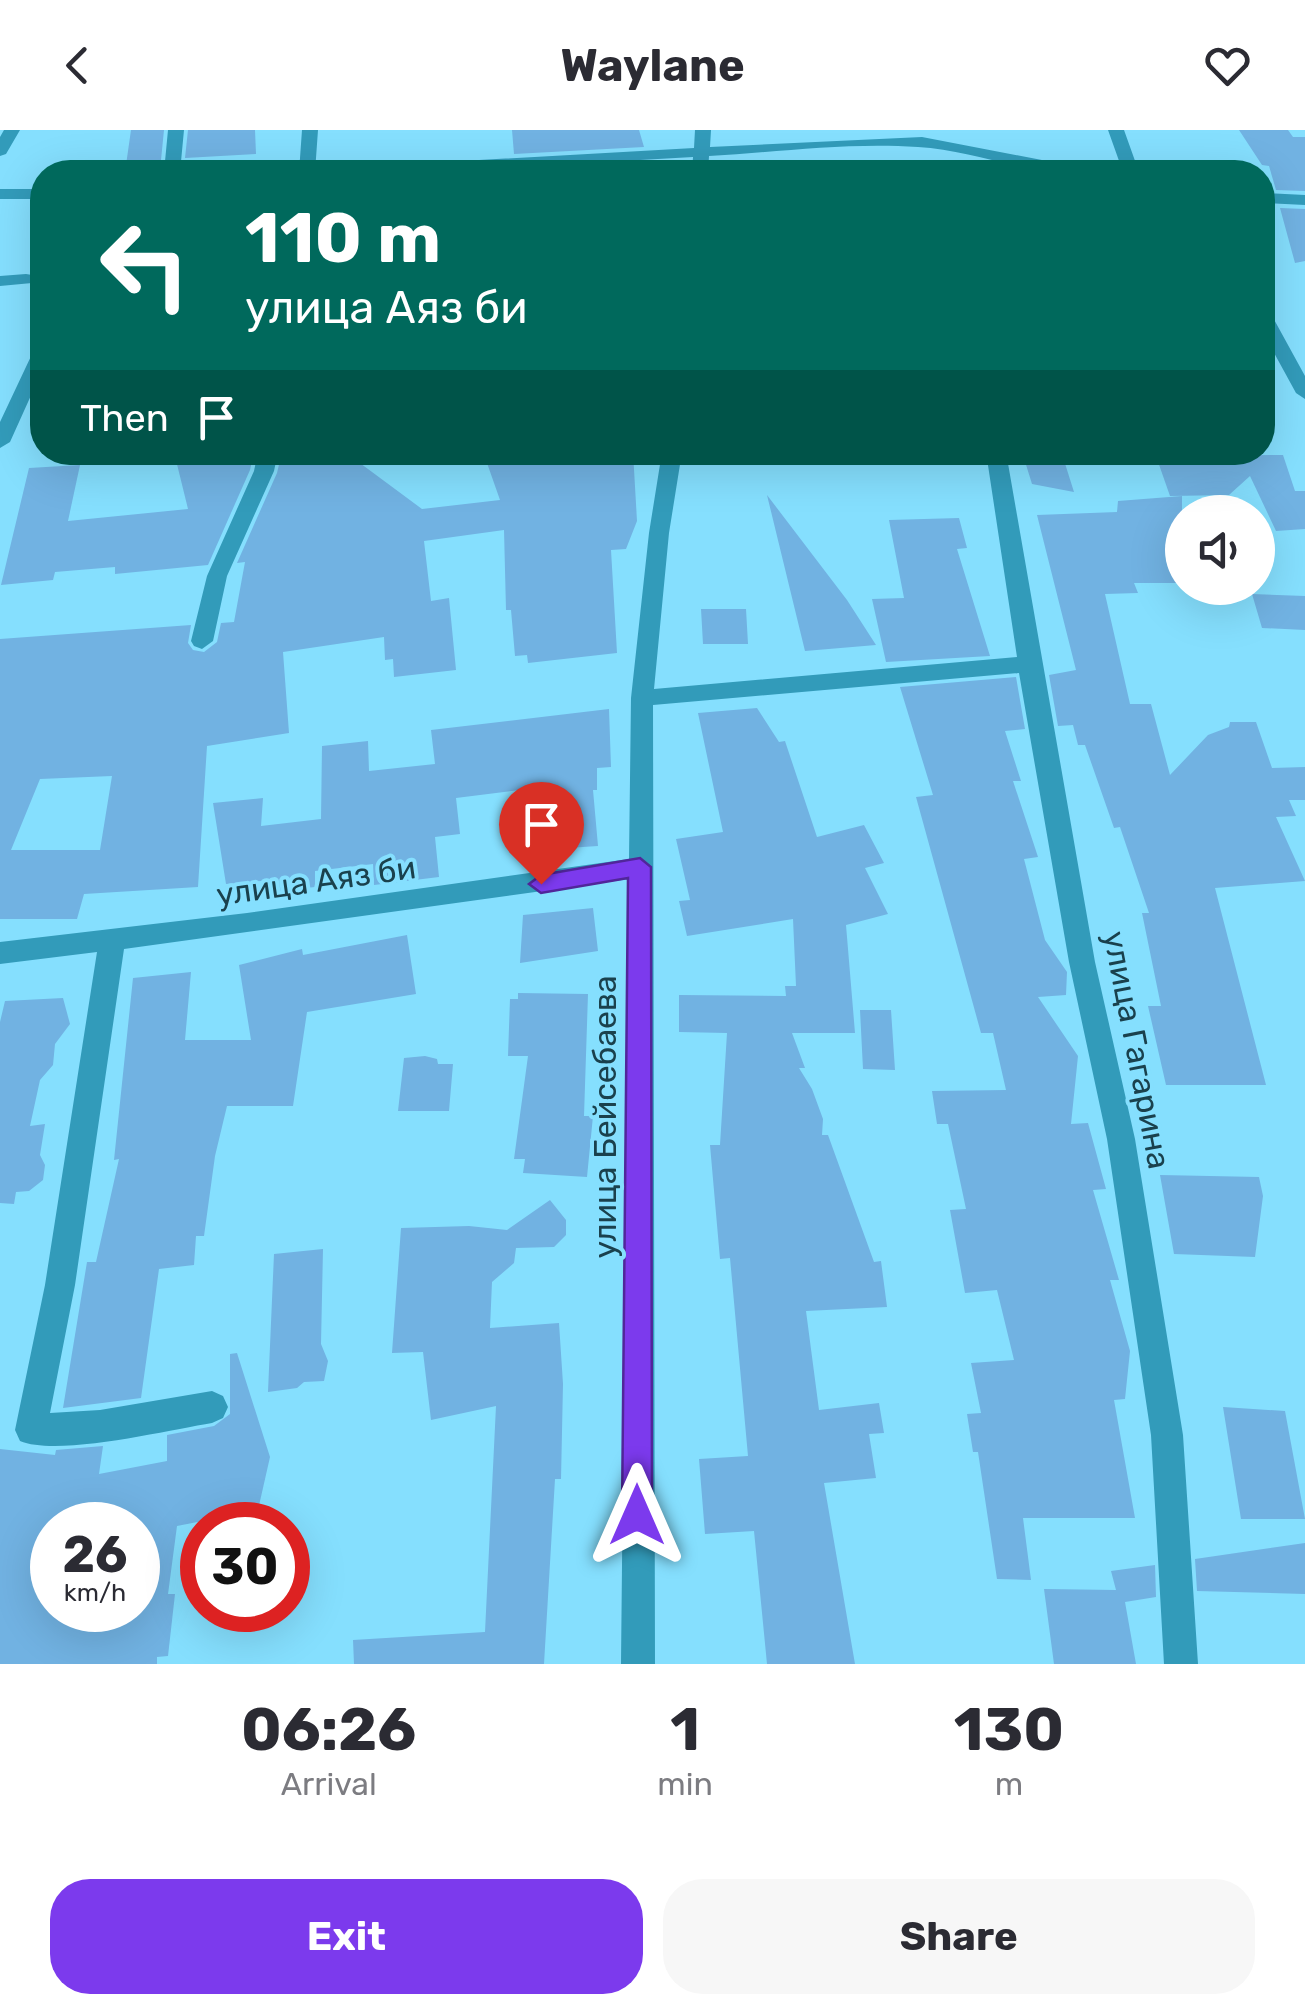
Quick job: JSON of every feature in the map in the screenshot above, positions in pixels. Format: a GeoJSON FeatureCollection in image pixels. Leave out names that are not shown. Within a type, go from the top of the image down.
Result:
{"type":"FeatureCollection","features":[{"type":"Feature","properties":{"kind":"street"},"geometry":{"type":"LineString","coordinates":[[0,151],[12,130]]}},
{"type":"Feature","properties":{"kind":"street"},"geometry":{"type":"LineString","coordinates":[[173,160],[176,130]]}},
{"type":"Feature","properties":{"kind":"street"},"geometry":{"type":"LineString","coordinates":[[308,160],[310,130]]}},
{"type":"Feature","properties":{"kind":"street"},"geometry":{"type":"LineString","coordinates":[[701,160],[703,130]]}},
{"type":"Feature","properties":{"kind":"street"},"geometry":{"type":"LineString","coordinates":[[1116,130],[1127,160]]}},
{"type":"Feature","properties":{"kind":"street"},"geometry":{"type":"LineString","coordinates":[[574,160],[922,142],[1016,160]]}},
{"type":"Feature","properties":{"kind":"street"},"geometry":{"type":"LineString","coordinates":[[0,194],[30,194]]}},
{"type":"Feature","properties":{"kind":"street"},"geometry":{"type":"LineString","coordinates":[[1275,199],[1305,200]]}},
{"type":"Feature","properties":{"kind":"street"},"geometry":{"type":"LineString","coordinates":[[0,281],[26,279]]}},
{"type":"Feature","properties":{"kind":"street"},"geometry":{"type":"LineString","coordinates":[[1275,338],[1305,393]]}},
{"type":"Feature","properties":{"kind":"street"},"geometry":{"type":"LineString","coordinates":[[0,442],[30,378]]}},
{"type":"Feature","properties":{"kind":"street"},"geometry":{"type":"LineString","coordinates":[[202,641],[218,576],[263,465]]}},
{"type":"Feature","properties":{"kind":"street","name":"улица Бейсебаева"},"geometry":{"type":"LineString","coordinates":[[638,1664],[642,698],[670,465]]}},
{"type":"Feature","properties":{"kind":"street","name":"улица Гагарина"},"geometry":{"type":"LineString","coordinates":[[998,465],[1082,962],[1121,1139],[1164,1415],[1181,1664]]}},
{"type":"Feature","properties":{"kind":"street"},"geometry":{"type":"LineString","coordinates":[[642,698],[1029,664]]}},
{"type":"Feature","properties":{"kind":"street","name":"улица Аяз би"},"geometry":{"type":"LineString","coordinates":[[0,953],[112,941],[640,867]]}},
{"type":"Feature","properties":{"kind":"street"},"geometry":{"type":"LineString","coordinates":[[112,941],[60,1284],[31,1430],[100,1426],[212,1408]]}},
{"type":"Feature","properties":{"kind":"building"},"geometry":{"type":"Polygon","coordinates":[[[131,130],[164,130],[161,160],[127,160],[131,130]]]}},
{"type":"Feature","properties":{"kind":"building"},"geometry":{"type":"Polygon","coordinates":[[[188,130],[255,130],[256,154],[185,158],[188,130]]]}},
{"type":"Feature","properties":{"kind":"building"},"geometry":{"type":"Polygon","coordinates":[[[512,130],[639,130],[644,147],[514,154],[512,130]]]}},
{"type":"Feature","properties":{"kind":"building"},"geometry":{"type":"Polygon","coordinates":[[[1239,130],[1288,130],[1293,137],[1305,137],[1305,191],[1276,190],[1275,160],[1259,160],[1239,130]]]}},
{"type":"Feature","properties":{"kind":"building"},"geometry":{"type":"Polygon","coordinates":[[[1280,208],[1305,209],[1305,261],[1295,263],[1280,208]]]}},
{"type":"Feature","properties":{"kind":"building"},"geometry":{"type":"Polygon","coordinates":[[[1275,455],[1283,455],[1295,491],[1305,491],[1305,529],[1276,531],[1275,495],[1259,495],[1250,476],[1229,495],[1170,495],[1159,465],[1275,465],[1275,455]]]}},
{"type":"Feature","properties":{"kind":"building"},"geometry":{"type":"Polygon","coordinates":[[[80,465],[68,521],[188,509],[177,465],[251,465],[208,565],[115,574],[115,567],[55,572],[53,580],[1,585],[29,468],[80,465]]]}},
{"type":"Feature","properties":{"kind":"building"},"geometry":{"type":"Polygon","coordinates":[[[279,465],[363,465],[422,509],[500,500],[488,465],[634,465],[637,521],[626,549],[611,550],[617,653],[528,663],[527,655],[515,656],[511,610],[506,610],[504,530],[424,541],[431,601],[449,598],[456,670],[394,677],[393,659],[385,660],[384,637],[283,652],[289,733],[207,746],[198,887],[84,894],[77,919],[0,919],[0,639],[191,625],[188,643],[193,650],[204,652],[217,642],[221,623],[234,622],[245,562],[237,563],[279,465]],[[112,776],[40,779],[11,850],[100,850],[112,776]]]}},
{"type":"Feature","properties":{"kind":"building"},"geometry":{"type":"Polygon","coordinates":[[[1026,465],[1065,465],[1074,492],[1032,484],[1026,465]]]}},
{"type":"Feature","properties":{"kind":"building"},"geometry":{"type":"Polygon","coordinates":[[[767,495],[847,600],[876,645],[805,651],[767,495]]]}},
{"type":"Feature","properties":{"kind":"building"},"geometry":{"type":"Polygon","coordinates":[[[1165,497],[1165,583],[1134,583],[1138,593],[1105,594],[1130,704],[1151,704],[1170,775],[1208,735],[1229,727],[1230,722],[1256,722],[1272,768],[1305,767],[1305,800],[1289,800],[1296,816],[1276,817],[1305,881],[1215,888],[1266,1085],[1166,1085],[1148,1006],[1161,1006],[1142,913],[1149,913],[1120,827],[1114,828],[1085,745],[1078,745],[1073,725],[1058,726],[1049,675],[1076,670],[1037,515],[1117,512],[1118,501],[1165,497]]]}},
{"type":"Feature","properties":{"kind":"building"},"geometry":{"type":"Polygon","coordinates":[[[959,518],[967,548],[957,549],[990,656],[886,662],[872,599],[904,598],[889,520],[959,518]]]}},
{"type":"Feature","properties":{"kind":"building"},"geometry":{"type":"Polygon","coordinates":[[[1275,595],[1305,596],[1305,630],[1262,628],[1255,605],[1275,605],[1275,595]]]}},
{"type":"Feature","properties":{"kind":"building"},"geometry":{"type":"Polygon","coordinates":[[[701,609],[746,609],[748,644],[703,644],[701,609]]]}},
{"type":"Feature","properties":{"kind":"building"},"geometry":{"type":"Polygon","coordinates":[[[1016,677],[1025,729],[1005,731],[1021,781],[1013,781],[1038,857],[1024,859],[1045,940],[1067,972],[1066,995],[1038,997],[1078,1056],[1071,1124],[1088,1123],[1106,1189],[1093,1190],[1119,1280],[1110,1280],[1130,1351],[1125,1399],[1114,1400],[1135,1518],[1023,1518],[1031,1580],[997,1579],[978,1452],[973,1452],[967,1414],[981,1413],[971,1363],[1014,1360],[997,1290],[965,1293],[950,1210],[966,1209],[948,1124],[937,1124],[932,1091],[1006,1090],[993,1033],[981,1033],[916,797],[933,795],[900,687],[1016,677]]]}},
{"type":"Feature","properties":{"kind":"building"},"geometry":{"type":"Polygon","coordinates":[[[757,708],[779,742],[785,741],[817,837],[864,825],[884,863],[865,868],[888,914],[846,925],[855,1033],[792,1033],[805,1068],[799,1068],[823,1119],[822,1135],[828,1135],[874,1262],[881,1261],[887,1307],[806,1311],[819,1410],[879,1403],[884,1433],[869,1434],[876,1478],[824,1483],[855,1664],[767,1664],[754,1531],[705,1534],[699,1459],[748,1456],[730,1258],[720,1259],[710,1145],[720,1145],[727,1033],[679,1032],[679,995],[786,996],[785,986],[796,986],[793,919],[687,936],[679,901],[690,900],[676,839],[723,832],[698,713],[757,708]]]}},
{"type":"Feature","properties":{"kind":"building"},"geometry":{"type":"Polygon","coordinates":[[[609,709],[611,767],[597,768],[597,790],[593,790],[598,846],[537,850],[536,845],[522,846],[519,790],[456,798],[460,834],[435,837],[439,877],[374,885],[373,864],[315,871],[315,887],[261,893],[261,881],[226,884],[213,803],[263,798],[261,826],[321,819],[322,746],[368,741],[369,771],[435,764],[431,730],[609,709]]]}},
{"type":"Feature","properties":{"kind":"building"},"geometry":{"type":"Polygon","coordinates":[[[593,908],[598,951],[520,963],[523,915],[593,908]]]}},
{"type":"Feature","properties":{"kind":"building"},"geometry":{"type":"Polygon","coordinates":[[[407,935],[416,994],[307,1012],[293,1106],[227,1106],[215,1156],[204,1236],[196,1236],[194,1265],[159,1269],[141,1398],[63,1408],[87,1262],[96,1262],[119,1159],[114,1160],[133,978],[191,972],[185,1040],[251,1040],[239,965],[302,949],[303,955],[407,935]]]}},
{"type":"Feature","properties":{"kind":"building"},"geometry":{"type":"Polygon","coordinates":[[[518,993],[588,994],[584,1116],[593,1116],[587,1177],[523,1173],[525,1159],[514,1159],[528,1056],[508,1056],[510,999],[518,999],[518,993]]]}},
{"type":"Feature","properties":{"kind":"building"},"geometry":{"type":"Polygon","coordinates":[[[63,998],[70,1024],[55,1044],[53,1065],[40,1080],[30,1126],[45,1124],[40,1155],[45,1165],[43,1180],[29,1191],[16,1192],[14,1204],[0,1203],[0,1022],[5,1001],[63,998]]]}},
{"type":"Feature","properties":{"kind":"building"},"geometry":{"type":"Polygon","coordinates":[[[860,1010],[891,1010],[895,1070],[863,1069],[860,1010]]]}},
{"type":"Feature","properties":{"kind":"building"},"geometry":{"type":"Polygon","coordinates":[[[404,1058],[437,1059],[438,1064],[453,1064],[449,1111],[398,1111],[404,1058]]]}},
{"type":"Feature","properties":{"kind":"building"},"geometry":{"type":"Polygon","coordinates":[[[1160,1175],[1259,1177],[1263,1196],[1255,1257],[1174,1254],[1160,1175]]]}},
{"type":"Feature","properties":{"kind":"building"},"geometry":{"type":"Polygon","coordinates":[[[550,1200],[566,1220],[566,1235],[554,1247],[516,1248],[514,1263],[492,1282],[490,1328],[559,1323],[563,1384],[561,1479],[555,1479],[544,1664],[354,1664],[353,1640],[485,1632],[496,1406],[431,1420],[423,1352],[392,1353],[401,1228],[469,1226],[507,1230],[550,1200]]]}},
{"type":"Feature","properties":{"kind":"building"},"geometry":{"type":"Polygon","coordinates":[[[323,1249],[321,1344],[328,1361],[324,1381],[268,1392],[274,1254],[323,1249]]]}},
{"type":"Feature","properties":{"kind":"building"},"geometry":{"type":"Polygon","coordinates":[[[237,1353],[270,1457],[260,1502],[180,1502],[180,1525],[168,1594],[175,1594],[168,1656],[157,1657],[157,1664],[0,1664],[0,1449],[55,1455],[56,1450],[103,1446],[99,1474],[167,1461],[167,1435],[214,1426],[230,1414],[230,1354],[237,1353]]]}},
{"type":"Feature","properties":{"kind":"building"},"geometry":{"type":"Polygon","coordinates":[[[1223,1407],[1285,1411],[1305,1519],[1241,1519],[1223,1407]]]}},
{"type":"Feature","properties":{"kind":"building"},"geometry":{"type":"Polygon","coordinates":[[[1305,1543],[1305,1594],[1197,1591],[1195,1559],[1305,1543]]]}},
{"type":"Feature","properties":{"kind":"building"},"geometry":{"type":"Polygon","coordinates":[[[1155,1565],[1156,1597],[1125,1602],[1136,1664],[1054,1664],[1044,1589],[1116,1590],[1111,1571],[1155,1565]]]}},
{"type":"Feature","properties":{"kind":"route"},"geometry":{"type":"LineString","coordinates":[[541,884],[640,867],[637,1515]]}}]}
